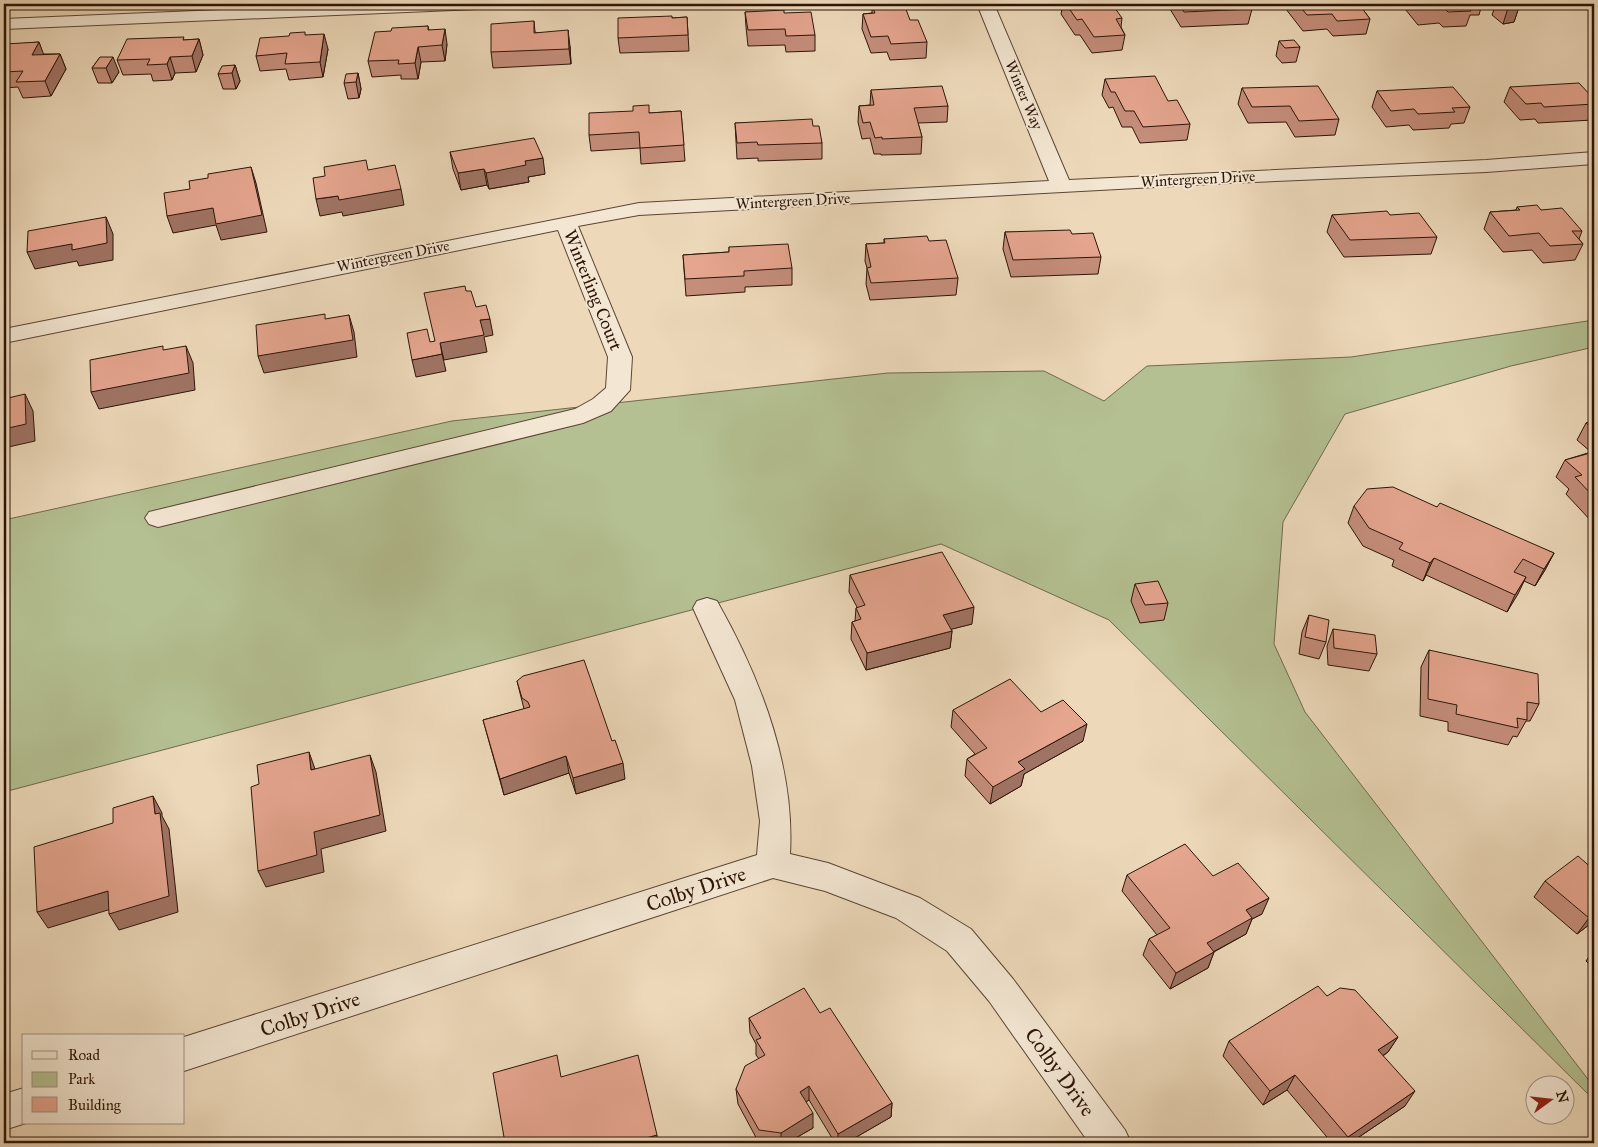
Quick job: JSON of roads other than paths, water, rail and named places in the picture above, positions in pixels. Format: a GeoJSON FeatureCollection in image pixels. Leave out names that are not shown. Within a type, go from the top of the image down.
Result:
{"type":"FeatureCollection","features":[{"type":"Feature","properties":{"kind":"street"},"geometry":{"type":"LineString","coordinates":[[4,24],[477,4]]}},
{"type":"Feature","properties":{"kind":"street","name":"Winter Way"},"geometry":{"type":"LineString","coordinates":[[985,4],[1062,187]]}},
{"type":"Feature","properties":{"kind":"street","name":"Wintergreen Drive"},"geometry":{"type":"LineString","coordinates":[[4,336],[566,222],[640,209],[1240,177],[1486,166],[1594,158]]}},
{"type":"Feature","properties":{"kind":"street","name":"Winterling Court"},"geometry":{"type":"LineString","coordinates":[[158,518],[583,415],[602,405],[618,390],[620,358],[566,222]]}},
{"type":"Feature","properties":{"kind":"street"},"geometry":{"type":"LineString","coordinates":[[707,608],[750,700],[767,766],[776,821],[773,864]]}},
{"type":"Feature","properties":{"kind":"street","name":"Colby Drive"},"geometry":{"type":"LineString","coordinates":[[185,1054],[773,864],[828,877],[908,908],[959,940],[1001,990],[1112,1143]]}},
{"type":"Feature","properties":{"kind":"street"},"geometry":{"type":"LineString","coordinates":[[4,1112],[22,1107]]}}]}
